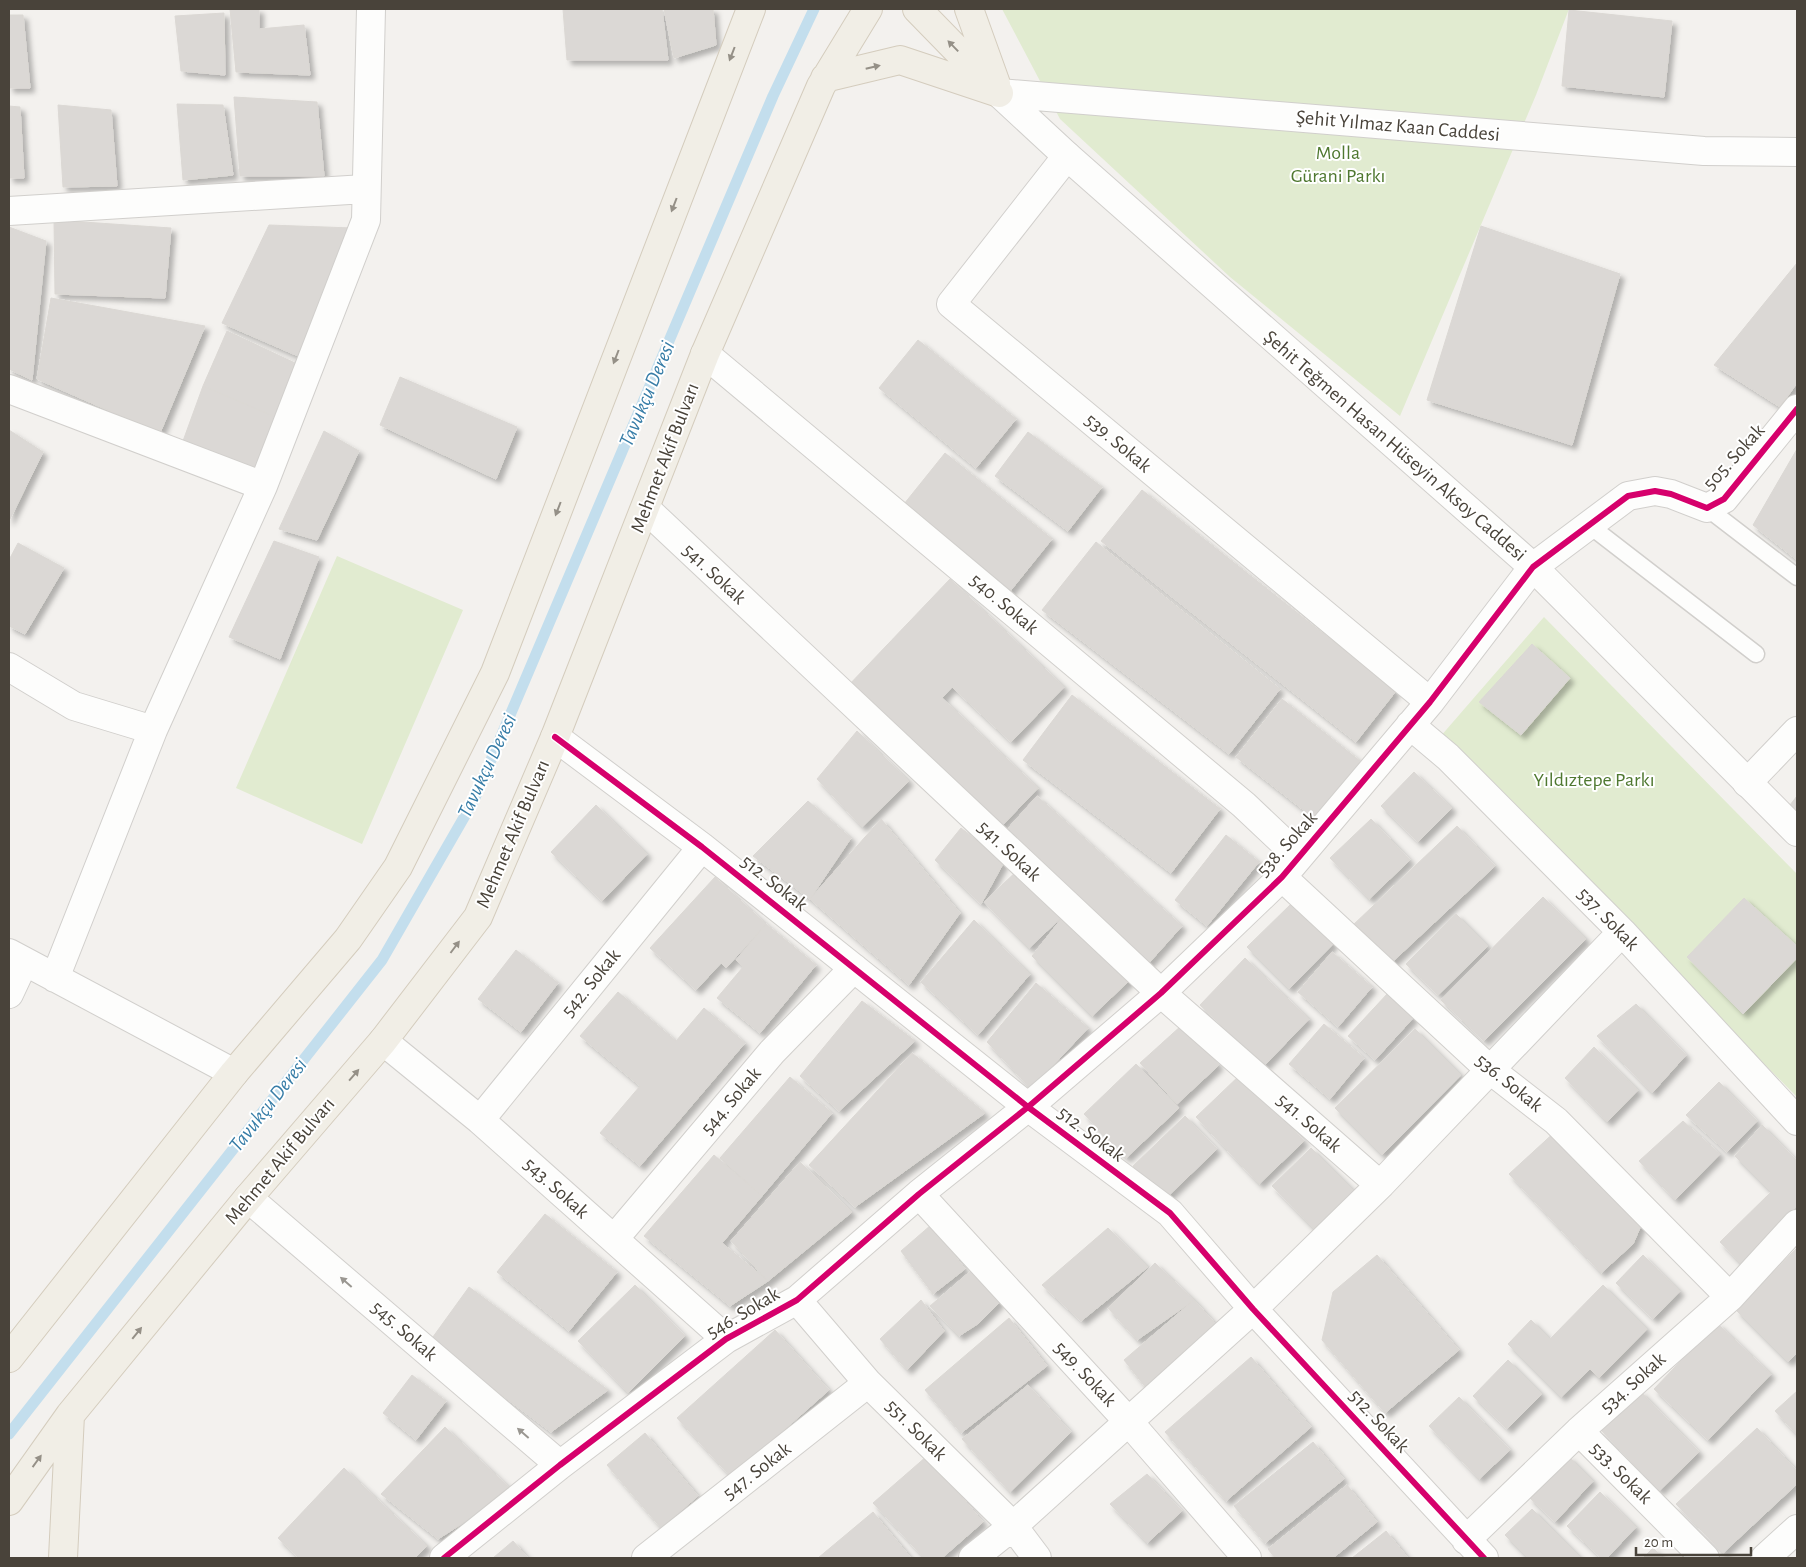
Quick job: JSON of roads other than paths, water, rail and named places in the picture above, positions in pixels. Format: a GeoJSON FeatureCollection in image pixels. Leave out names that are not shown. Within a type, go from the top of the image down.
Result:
{"type":"FeatureCollection","features":[{"type":"Feature","properties":{"kind":"main road","name":"Mehmet Akif Bulvarı"},"geometry":{"type":"LineString","coordinates":[[9,1501],[70,1415],[248,1198],[383,1042],[478,917],[555,737],[646,509],[705,354],[825,78],[868,9]]}},
{"type":"Feature","properties":{"kind":"main road"},"geometry":{"type":"LineString","coordinates":[[917,9],[999,93]]}},
{"type":"Feature","properties":{"kind":"main road"},"geometry":{"type":"LineString","coordinates":[[969,9],[999,93]]}},
{"type":"Feature","properties":{"kind":"main road"},"geometry":{"type":"LineString","coordinates":[[10,1356],[234,1073],[348,939],[398,867],[495,673],[749,10]]}},
{"type":"Feature","properties":{"kind":"main road"},"geometry":{"type":"LineString","coordinates":[[825,78],[900,60],[999,93]]}},
{"type":"Feature","properties":{"kind":"main road"},"geometry":{"type":"LineString","coordinates":[[62,1558],[70,1415]]}},
{"type":"Feature","properties":{"kind":"street"},"geometry":{"type":"LineString","coordinates":[[55,978],[153,730],[263,486],[366,220],[365,189],[371,9]]}},
{"type":"Feature","properties":{"kind":"street","name":"Şehit Yılmaz Kaan Caddesi"},"geometry":{"type":"LineString","coordinates":[[999,93],[1704,151],[1797,152]]}},
{"type":"Feature","properties":{"kind":"street","name":"Şehit Teğmen Hasan Hüseyin Aksoy Caddesi"},"geometry":{"type":"LineString","coordinates":[[999,93],[1067,156],[1533,567],[1797,832]]}},
{"type":"Feature","properties":{"kind":"street","name":"539. Sokak"},"geometry":{"type":"LineString","coordinates":[[1067,156],[951,304],[1430,702]]}},
{"type":"Feature","properties":{"kind":"street"},"geometry":{"type":"LineString","coordinates":[[9,211],[365,189]]}},
{"type":"Feature","properties":{"kind":"street","name":"540. Sokak"},"geometry":{"type":"LineString","coordinates":[[705,354],[1237,799],[1291,867]]}},
{"type":"Feature","properties":{"kind":"street"},"geometry":{"type":"LineString","coordinates":[[9,388],[263,486]]}},
{"type":"Feature","properties":{"kind":"street","name":"505. Sokak"},"geometry":{"type":"LineString","coordinates":[[1533,567],[1628,496],[1655,491],[1671,494],[1707,508],[1729,494],[1797,409]]}},
{"type":"Feature","properties":{"kind":"street","name":"541. Sokak"},"geometry":{"type":"LineString","coordinates":[[646,509],[1161,993],[1380,1185]]}},
{"type":"Feature","properties":{"kind":"street","name":"538. Sokak"},"geometry":{"type":"LineString","coordinates":[[1028,1107],[1161,993],[1291,867],[1430,702],[1533,567]]}},
{"type":"Feature","properties":{"kind":"street"},"geometry":{"type":"LineString","coordinates":[[9,668],[74,706],[153,730]]}},
{"type":"Feature","properties":{"kind":"street","name":"537. Sokak"},"geometry":{"type":"LineString","coordinates":[[1410,725],[1448,758],[1622,932],[1797,1122]]}},
{"type":"Feature","properties":{"kind":"street"},"geometry":{"type":"LineString","coordinates":[[1747,783],[1797,730]]}},
{"type":"Feature","properties":{"kind":"street","name":"512. Sokak"},"geometry":{"type":"LineString","coordinates":[[555,737],[702,847],[1028,1107],[1170,1213],[1253,1309],[1475,1549]]}},
{"type":"Feature","properties":{"kind":"street","name":"542. Sokak"},"geometry":{"type":"LineString","coordinates":[[480,1120],[702,847]]}},
{"type":"Feature","properties":{"kind":"street","name":"536. Sokak"},"geometry":{"type":"LineString","coordinates":[[1291,867],[1489,1069],[1556,1121],[1730,1296]]}},
{"type":"Feature","properties":{"kind":"street"},"geometry":{"type":"LineString","coordinates":[[974,1558],[1013,1526],[1253,1309],[1380,1185],[1622,932]]}},
{"type":"Feature","properties":{"kind":"street"},"geometry":{"type":"LineString","coordinates":[[9,994],[16,957],[234,1073]]}},
{"type":"Feature","properties":{"kind":"street","name":"544. Sokak"},"geometry":{"type":"LineString","coordinates":[[614,1240],[772,1052],[854,968]]}},
{"type":"Feature","properties":{"kind":"street","name":"543. Sokak"},"geometry":{"type":"LineString","coordinates":[[383,1042],[480,1120],[726,1338]]}},
{"type":"Feature","properties":{"kind":"street","name":"546. Sokak"},"geometry":{"type":"LineString","coordinates":[[444,1558],[560,1465],[726,1338],[797,1300],[919,1194],[1028,1107]]}},
{"type":"Feature","properties":{"kind":"street","name":"549. Sokak"},"geometry":{"type":"LineString","coordinates":[[919,1194],[1128,1421],[1247,1558]]}},
{"type":"Feature","properties":{"kind":"street","name":"545. Sokak"},"geometry":{"type":"LineString","coordinates":[[248,1198],[560,1465]]}},
{"type":"Feature","properties":{"kind":"street","name":"534. Sokak"},"geometry":{"type":"LineString","coordinates":[[1475,1549],[1579,1431],[1730,1296],[1797,1224]]}},
{"type":"Feature","properties":{"kind":"street","name":"551. Sokak"},"geometry":{"type":"LineString","coordinates":[[797,1300],[868,1383],[1013,1526],[1037,1558]]}},
{"type":"Feature","properties":{"kind":"street","name":"547. Sokak"},"geometry":{"type":"LineString","coordinates":[[646,1558],[868,1383]]}},
{"type":"Feature","properties":{"kind":"street","name":"533. Sokak"},"geometry":{"type":"LineString","coordinates":[[1579,1431],[1705,1558]]}},
{"type":"Feature","properties":{"kind":"street"},"geometry":{"type":"LineString","coordinates":[[1765,1558],[1797,1529]]}},
{"type":"Feature","properties":{"kind":"lane"},"geometry":{"type":"LineString","coordinates":[[1707,508],[1797,577]]}},
{"type":"Feature","properties":{"kind":"lane"},"geometry":{"type":"LineString","coordinates":[[1589,525],[1756,654]]}},
{"type":"Feature","properties":{"kind":"waterway","name":"Tavukçu Deresi"},"geometry":{"type":"LineString","coordinates":[[9,1434],[382,960],[474,800],[773,96],[814,9]]}},
{"type":"Feature","properties":{"kind":"park label","name":"Molla Gürani Parkı"},"geometry":{"type":"Point","coordinates":[1338,164]}},
{"type":"Feature","properties":{"kind":"park label","name":"Yıldıztepe Parkı"},"geometry":{"type":"Point","coordinates":[1594,780]}}]}
